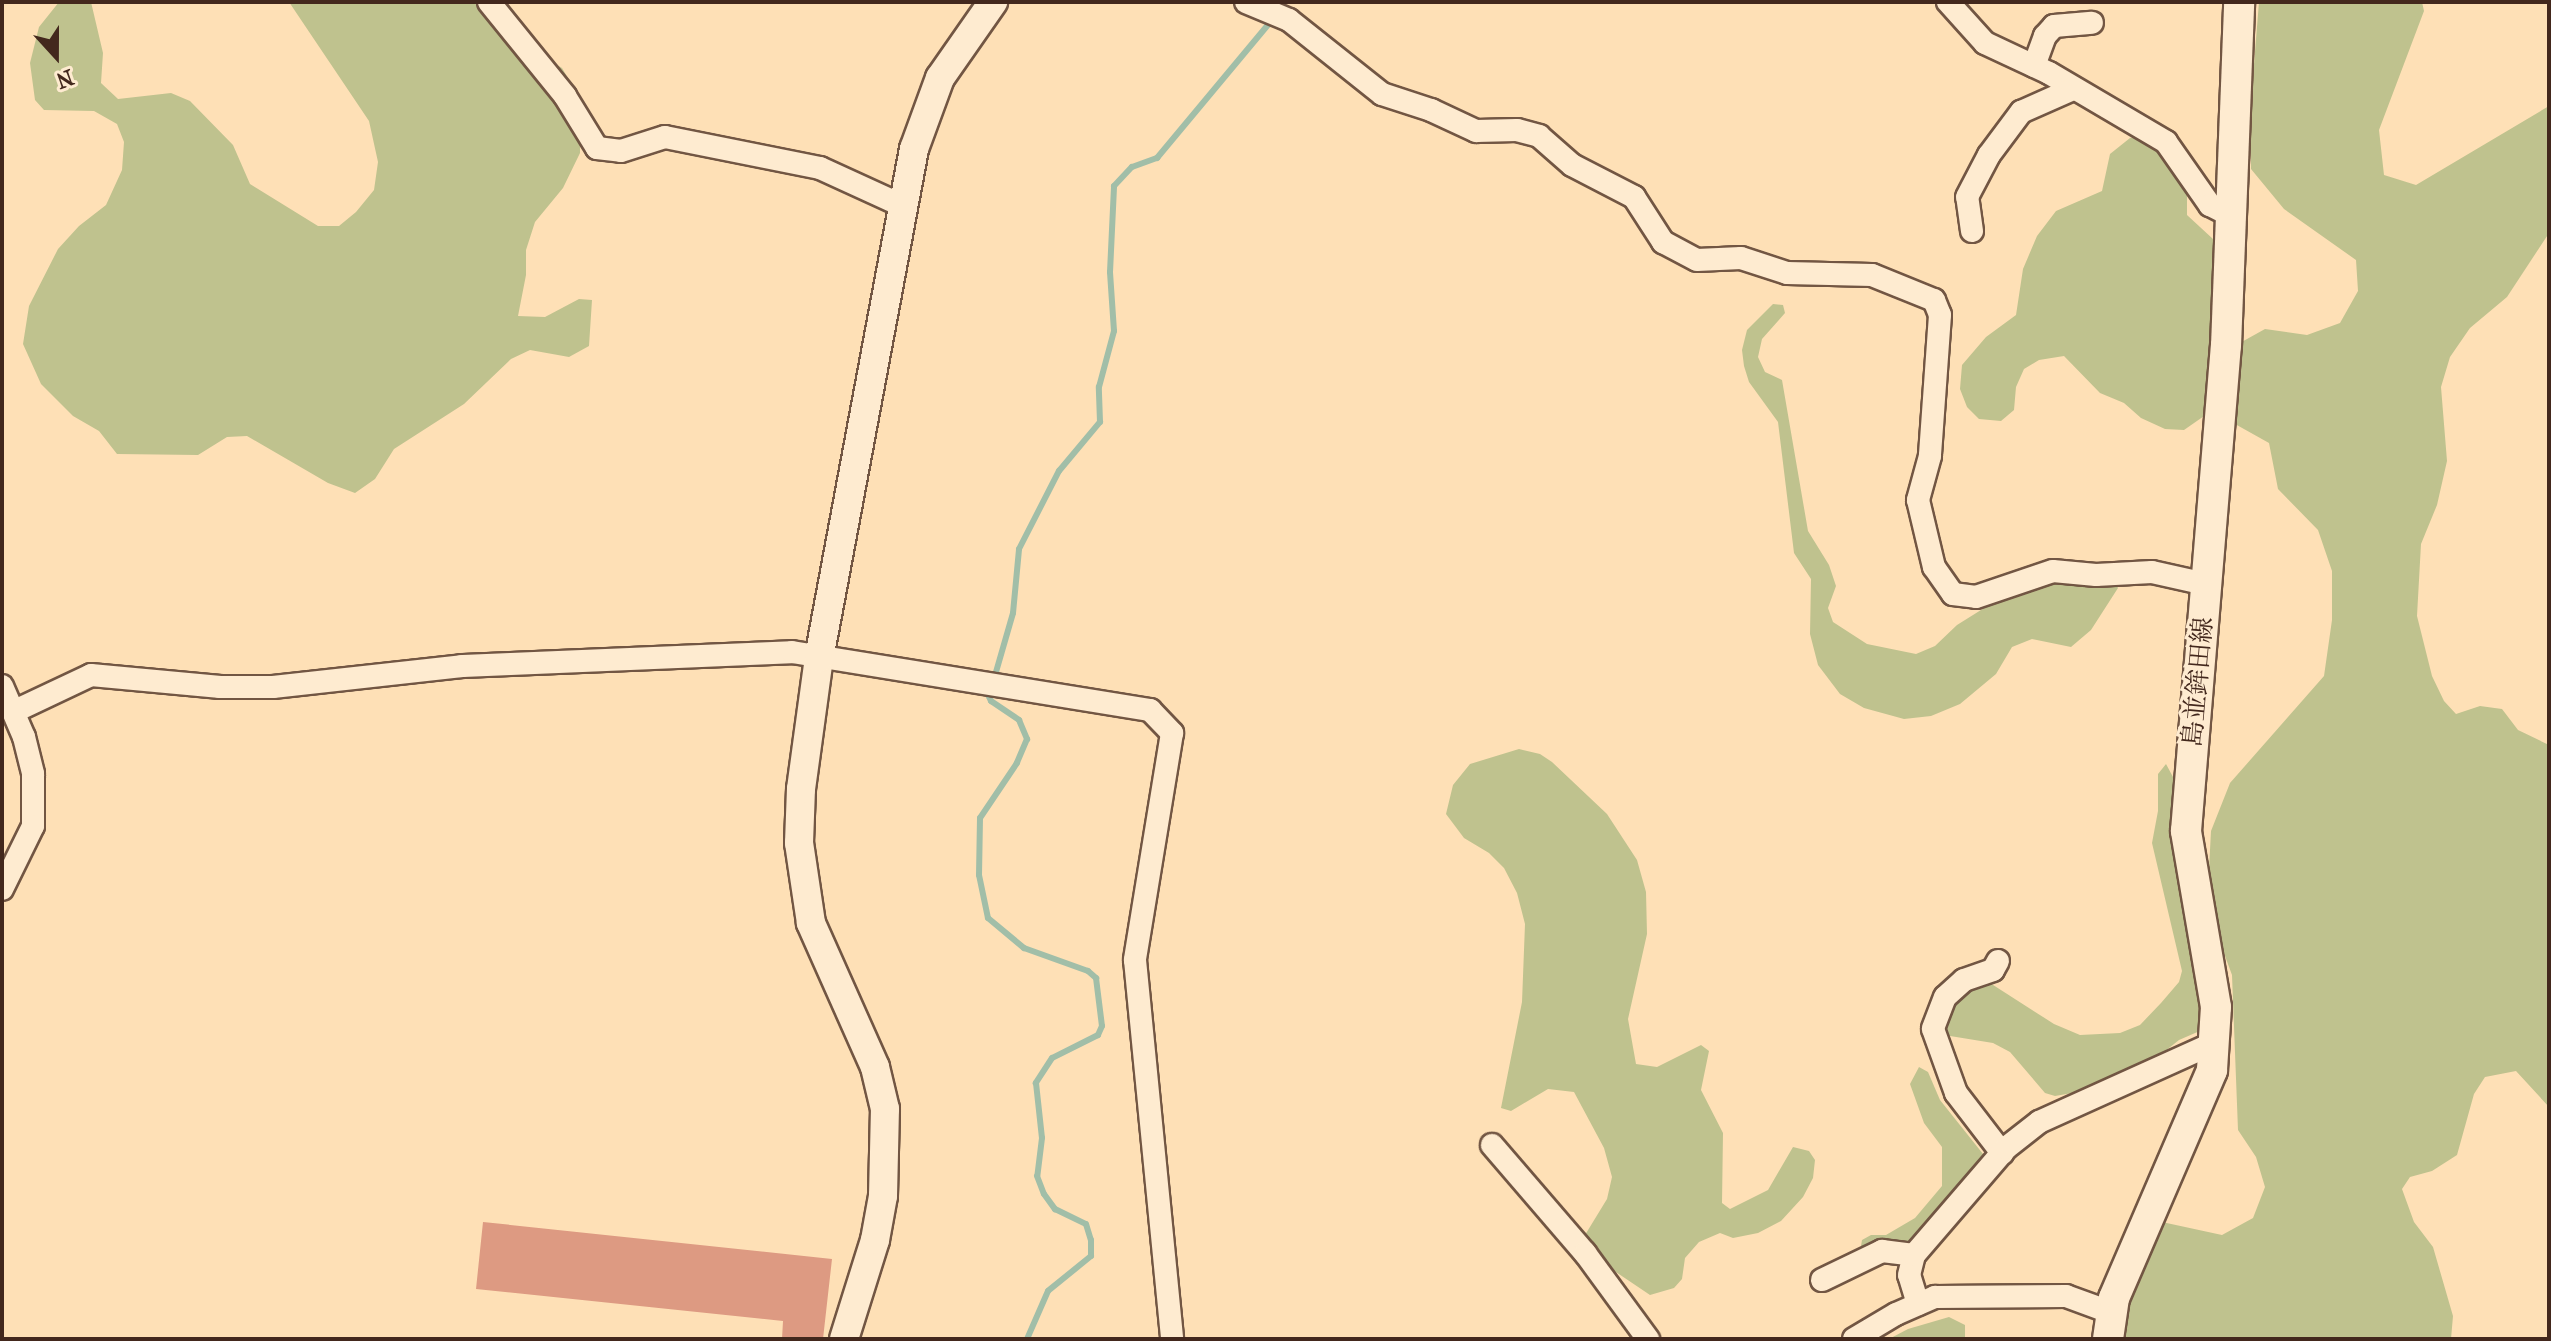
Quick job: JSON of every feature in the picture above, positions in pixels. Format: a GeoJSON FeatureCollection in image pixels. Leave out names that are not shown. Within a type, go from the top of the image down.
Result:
{"type":"FeatureCollection","features":[{"type":"Feature","properties":{"kind":"main road","name":"島並鉾田線"},"geometry":{"type":"LineString","coordinates":[[2109,1325],[2212,1070],[2216,1007],[2186,831],[2226,346],[2239,2]]}},
{"type":"Feature","properties":{"kind":"street"},"geometry":{"type":"LineString","coordinates":[[489,2],[565,96],[597,148],[621,151],[665,137],[820,168],[901,205]]}},
{"type":"Feature","properties":{"kind":"street"},"geometry":{"type":"LineString","coordinates":[[844,1339],[875,1240],[883,1196],[885,1109],[875,1067],[811,923],[803,881],[801,789],[819,658],[901,205],[914,149],[940,78],[993,2]]}},
{"type":"Feature","properties":{"kind":"street"},"geometry":{"type":"LineString","coordinates":[[1246,2],[1289,20],[1382,94],[1431,110],[1476,131],[1517,130],[1539,136],[1572,165],[1634,197],[1663,242],[1697,260],[1741,258],[1787,273],[1872,275],[1934,300],[1940,315],[1930,456],[1919,487],[1918,500],[1934,567],[1953,594],[1976,597],[2053,571],[2096,575],[2152,572],[2206,584]]}},
{"type":"Feature","properties":{"kind":"street"},"geometry":{"type":"LineString","coordinates":[[1948,2],[1985,43],[2034,66],[2166,142],[2210,205],[2230,215]]}},
{"type":"Feature","properties":{"kind":"street"},"geometry":{"type":"LineString","coordinates":[[2034,66],[2045,36],[2054,26],[2092,23]]}},
{"type":"Feature","properties":{"kind":"street"},"geometry":{"type":"LineString","coordinates":[[1972,231],[1967,197],[1989,155],[2021,112],[2073,89]]}},
{"type":"Feature","properties":{"kind":"street"},"geometry":{"type":"LineString","coordinates":[[15,711],[91,675],[220,687],[273,687],[462,666],[792,652],[1150,710],[1172,733],[1135,960],[1172,1339]]}},
{"type":"Feature","properties":{"kind":"street"},"geometry":{"type":"LineString","coordinates":[[2,686],[15,711],[33,774],[33,826],[2,889]]}},
{"type":"Feature","properties":{"kind":"street"},"geometry":{"type":"LineString","coordinates":[[1998,961],[1993,970],[1964,980],[1945,997],[1933,1029],[1956,1093],[2002,1153]]}},
{"type":"Feature","properties":{"kind":"street"},"geometry":{"type":"LineString","coordinates":[[1918,1304],[1909,1275],[1914,1255],[2002,1153],[2039,1122],[2214,1043]]}},
{"type":"Feature","properties":{"kind":"street"},"geometry":{"type":"LineString","coordinates":[[1492,1145],[1585,1253],[1648,1339]]}},
{"type":"Feature","properties":{"kind":"street"},"geometry":{"type":"LineString","coordinates":[[1822,1280],[1882,1251],[1914,1255]]}},
{"type":"Feature","properties":{"kind":"street"},"geometry":{"type":"LineString","coordinates":[[1854,1339],[1918,1304],[1945,1296],[2066,1296],[2109,1325]]}},
{"type":"Feature","properties":{"kind":"green space"},"geometry":{"type":"Polygon","coordinates":[[[59,2],[91,2],[103,53],[101,83],[118,99],[171,93],[190,101],[233,145],[250,184],[318,226],[339,226],[356,212],[374,190],[378,162],[369,121],[289,2],[488,2],[540,54],[562,68],[580,98],[580,153],[563,188],[535,222],[526,250],[526,275],[518,316],[545,317],[579,299],[592,300],[589,346],[569,357],[530,350],[511,359],[464,404],[394,449],[375,479],[355,493],[328,483],[247,436],[227,437],[198,455],[117,454],[99,431],[73,416],[41,384],[23,344],[29,306],[58,249],[79,226],[106,205],[122,170],[124,142],[117,124],[94,111],[44,110],[35,100],[30,63],[39,27],[59,2]]]}},
{"type":"Feature","properties":{"kind":"green space"},"geometry":{"type":"Polygon","coordinates":[[[2259,2],[2422,2],[2424,11],[2379,130],[2384,175],[2416,185],[2549,106],[2549,233],[2507,297],[2470,328],[2450,357],[2441,387],[2447,461],[2437,505],[2421,544],[2417,616],[2432,676],[2444,701],[2456,714],[2480,706],[2502,709],[2518,730],[2549,745],[2549,1107],[2516,1071],[2485,1077],[2474,1094],[2457,1155],[2432,1171],[2410,1177],[2402,1189],[2414,1222],[2433,1247],[2453,1316],[2451,1339],[2123,1339],[2135,1278],[2162,1222],[2222,1235],[2253,1218],[2265,1187],[2256,1157],[2238,1130],[2232,975],[2207,907],[2211,831],[2230,783],[2324,676],[2332,620],[2332,571],[2318,530],[2278,489],[2269,443],[2235,424],[2238,344],[2265,329],[2307,335],[2340,323],[2358,291],[2356,260],[2284,209],[2251,169],[2251,101],[2259,2]]]}},
{"type":"Feature","properties":{"kind":"green space"},"geometry":{"type":"Polygon","coordinates":[[[2146,134],[2187,175],[2187,215],[2213,239],[2216,287],[2207,414],[2184,430],[2165,429],[2141,418],[2124,403],[2100,393],[2064,356],[2039,360],[2024,369],[2016,387],[2014,410],[2001,421],[1979,419],[1967,407],[1960,389],[1962,365],[1986,337],[2016,315],[2023,269],[2037,236],[2056,211],[2102,191],[2110,154],[2130,138],[2146,134]]]}},
{"type":"Feature","properties":{"kind":"green space"},"geometry":{"type":"Polygon","coordinates":[[[1773,304],[1783,305],[1785,313],[1762,339],[1758,357],[1765,372],[1782,380],[1808,531],[1829,565],[1836,586],[1828,608],[1833,622],[1867,644],[1916,654],[1935,646],[1957,625],[1997,600],[2037,580],[2114,580],[2118,588],[2091,630],[2071,647],[2032,639],[2012,647],[1996,674],[1960,704],[1931,716],[1904,719],[1864,708],[1840,694],[1818,665],[1810,634],[1811,579],[1794,553],[1778,422],[1749,382],[1744,366],[1742,350],[1747,330],[1773,304]]]}},
{"type":"Feature","properties":{"kind":"green space"},"geometry":{"type":"Polygon","coordinates":[[[1519,749],[1540,754],[1552,762],[1607,814],[1637,860],[1646,892],[1647,934],[1628,1019],[1636,1064],[1657,1067],[1701,1045],[1709,1051],[1701,1090],[1723,1133],[1722,1203],[1730,1209],[1768,1190],[1793,1147],[1809,1151],[1815,1160],[1813,1178],[1803,1197],[1781,1221],[1758,1233],[1733,1238],[1720,1233],[1699,1242],[1685,1258],[1682,1279],[1674,1288],[1650,1295],[1607,1266],[1591,1248],[1585,1235],[1607,1199],[1612,1177],[1604,1148],[1574,1092],[1548,1089],[1511,1111],[1501,1108],[1522,1002],[1525,924],[1517,893],[1504,868],[1489,853],[1464,838],[1446,814],[1453,785],[1470,764],[1519,749]]]}},
{"type":"Feature","properties":{"kind":"green space"},"geometry":{"type":"Polygon","coordinates":[[[2166,764],[2173,777],[2206,997],[2202,1030],[2179,1040],[2159,1056],[2078,1092],[2055,1096],[2045,1093],[2010,1052],[1993,1043],[1944,1035],[1940,1020],[1969,985],[1990,983],[2054,1024],[2080,1035],[2120,1033],[2140,1025],[2161,1003],[2179,982],[2182,971],[2152,843],[2158,811],[2158,774],[2166,764]]]}},
{"type":"Feature","properties":{"kind":"green space"},"geometry":{"type":"Polygon","coordinates":[[[1919,1067],[1928,1072],[1940,1100],[1983,1154],[1985,1164],[1915,1240],[1860,1252],[1862,1240],[1871,1235],[1886,1235],[1915,1218],[1942,1186],[1942,1147],[1924,1123],[1910,1084],[1919,1067]]]}},
{"type":"Feature","properties":{"kind":"green space"},"geometry":{"type":"Polygon","coordinates":[[[1949,1317],[1965,1325],[1965,1339],[1889,1339],[1908,1329],[1949,1317]]]}},
{"type":"Feature","properties":{"kind":"building"},"geometry":{"type":"Polygon","coordinates":[[[483,1222],[832,1259],[823,1339],[782,1339],[783,1321],[476,1289],[483,1222]]]}},
{"type":"Feature","properties":{"kind":"waterway"},"geometry":{"type":"LineString","coordinates":[[996,672],[1013,613],[1019,549],[1059,471],[1100,422],[1099,387],[1114,331],[1110,272],[1114,186],[1132,167],[1157,158],[1271,21]]}},
{"type":"Feature","properties":{"kind":"waterway"},"geometry":{"type":"LineString","coordinates":[[988,695],[991,701],[1019,720],[1027,739],[1017,763],[980,818],[979,875],[988,918],[1024,948],[1088,971],[1096,978],[1102,1026],[1098,1035],[1052,1058],[1036,1083],[1042,1138],[1037,1176],[1044,1194],[1055,1209],[1086,1224],[1091,1240],[1091,1256],[1048,1291],[1027,1339]]}}]}
